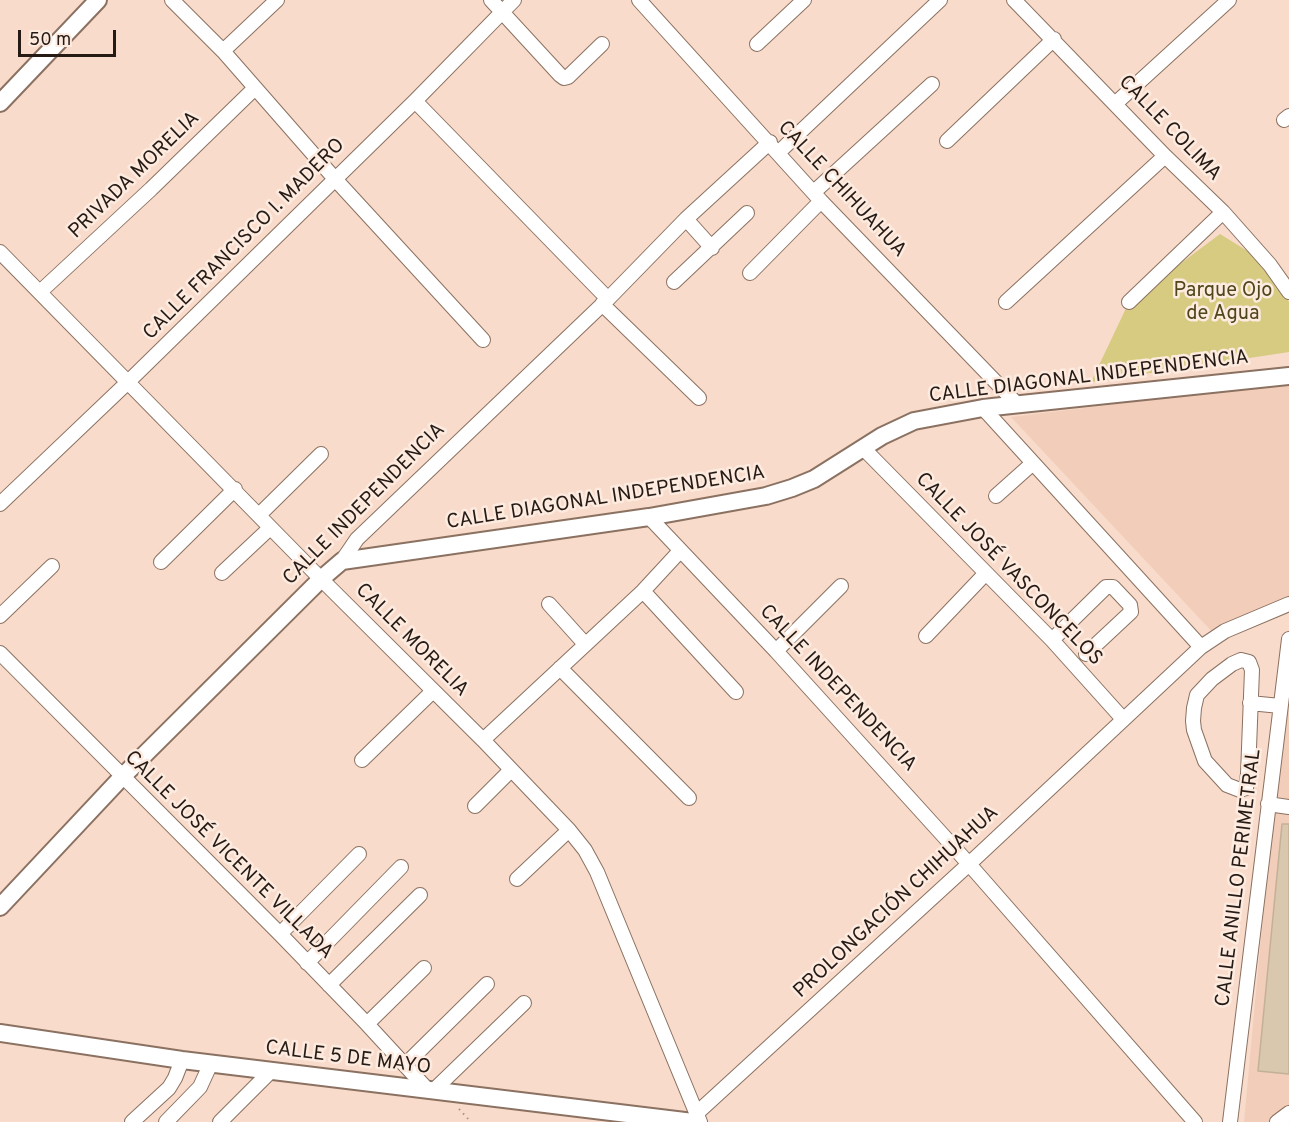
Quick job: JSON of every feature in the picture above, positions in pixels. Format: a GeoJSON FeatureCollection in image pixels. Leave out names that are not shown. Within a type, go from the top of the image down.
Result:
{"type":"FeatureCollection","features":[{"type":"Feature","properties":{"kind":"main road"},"geometry":{"type":"LineString","coordinates":[[0,103],[98,0]]}},
{"type":"Feature","properties":{"kind":"main road","name":"CALLE DIAGONAL INDEPENDENCIA"},"geometry":{"type":"LineString","coordinates":[[342,561],[649,517],[766,496],[814,479],[882,436],[915,421],[983,408],[1289,376]]}},
{"type":"Feature","properties":{"kind":"main road","name":"CALLE INDEPENDENCIA"},"geometry":{"type":"LineString","coordinates":[[0,907],[122,777],[321,579],[342,561]]}},
{"type":"Feature","properties":{"kind":"main road","name":"CALLE 5 DE MAYO"},"geometry":{"type":"LineString","coordinates":[[0,1034],[271,1071],[697,1119]]}},
{"type":"Feature","properties":{"kind":"street"},"geometry":{"type":"LineString","coordinates":[[172,0],[223,51],[335,179],[483,340]]}},
{"type":"Feature","properties":{"kind":"street"},"geometry":{"type":"LineString","coordinates":[[223,51],[277,0]]}},
{"type":"Feature","properties":{"kind":"street"},"geometry":{"type":"LineString","coordinates":[[491,0],[564,78],[568,77],[602,44]]}},
{"type":"Feature","properties":{"kind":"street","name":"CALLE FRANCISCO I. MADERO"},"geometry":{"type":"LineString","coordinates":[[0,504],[415,101],[514,0]]}},
{"type":"Feature","properties":{"kind":"street","name":"CALLE CHIHUAHUA"},"geometry":{"type":"LineString","coordinates":[[639,0],[817,196],[1017,404]]}},
{"type":"Feature","properties":{"kind":"street"},"geometry":{"type":"LineString","coordinates":[[757,44],[804,0]]}},
{"type":"Feature","properties":{"kind":"street","name":"CALLE INDEPENDENCIA"},"geometry":{"type":"LineString","coordinates":[[342,561],[357,539],[605,302],[686,219],[774,147],[940,0]]}},
{"type":"Feature","properties":{"kind":"street","name":"CALLE COLIMA"},"geometry":{"type":"LineString","coordinates":[[1014,0],[1223,212],[1270,265],[1289,292]]}},
{"type":"Feature","properties":{"kind":"street"},"geometry":{"type":"LineString","coordinates":[[1116,103],[1229,0]]}},
{"type":"Feature","properties":{"kind":"street"},"geometry":{"type":"LineString","coordinates":[[947,141],[1054,39]]}},
{"type":"Feature","properties":{"kind":"street"},"geometry":{"type":"LineString","coordinates":[[750,273],[817,196],[932,84]]}},
{"type":"Feature","properties":{"kind":"street","name":"PRIVADA MORELIA"},"geometry":{"type":"LineString","coordinates":[[40,292],[255,88]]}},
{"type":"Feature","properties":{"kind":"street"},"geometry":{"type":"LineString","coordinates":[[415,101],[699,398]]}},
{"type":"Feature","properties":{"kind":"street"},"geometry":{"type":"LineString","coordinates":[[1006,302],[1166,156]]}},
{"type":"Feature","properties":{"kind":"street"},"geometry":{"type":"LineString","coordinates":[[1129,302],[1223,212]]}},
{"type":"Feature","properties":{"kind":"street"},"geometry":{"type":"LineString","coordinates":[[674,282],[747,213]]}},
{"type":"Feature","properties":{"kind":"street"},"geometry":{"type":"LineString","coordinates":[[686,219],[712,248]]}},
{"type":"Feature","properties":{"kind":"street","name":"CALLE MORELIA"},"geometry":{"type":"LineString","coordinates":[[0,252],[235,489],[270,528],[483,740],[569,830],[585,850],[597,872],[697,1119]]}},
{"type":"Feature","properties":{"kind":"street"},"geometry":{"type":"LineString","coordinates":[[983,408],[1201,646]]}},
{"type":"Feature","properties":{"kind":"street","name":"CALLE JOSÉ VASCONCELOS"},"geometry":{"type":"LineString","coordinates":[[864,448],[1052,640],[1123,719]]}},
{"type":"Feature","properties":{"kind":"street"},"geometry":{"type":"LineString","coordinates":[[259,515],[321,454]]}},
{"type":"Feature","properties":{"kind":"street"},"geometry":{"type":"LineString","coordinates":[[996,496],[1033,463]]}},
{"type":"Feature","properties":{"kind":"street"},"geometry":{"type":"LineString","coordinates":[[161,562],[235,489]]}},
{"type":"Feature","properties":{"kind":"street","name":"CALLE INDEPENDENCIA"},"geometry":{"type":"LineString","coordinates":[[649,517],[776,651],[969,864],[1195,1122]]}},
{"type":"Feature","properties":{"kind":"street"},"geometry":{"type":"LineString","coordinates":[[222,573],[270,528]]}},
{"type":"Feature","properties":{"kind":"street"},"geometry":{"type":"LineString","coordinates":[[483,740],[644,591],[680,551]]}},
{"type":"Feature","properties":{"kind":"street"},"geometry":{"type":"LineString","coordinates":[[0,616],[52,566]]}},
{"type":"Feature","properties":{"kind":"street"},"geometry":{"type":"LineString","coordinates":[[926,636],[986,573]]}},
{"type":"Feature","properties":{"kind":"street"},"geometry":{"type":"LineString","coordinates":[[776,651],[841,586]]}},
{"type":"Feature","properties":{"kind":"street"},"geometry":{"type":"LineString","coordinates":[[1052,640],[1106,587],[1113,587],[1130,605],[1131,612],[1086,654]]}},
{"type":"Feature","properties":{"kind":"street"},"geometry":{"type":"LineString","coordinates":[[644,591],[736,692]]}},
{"type":"Feature","properties":{"kind":"street"},"geometry":{"type":"LineString","coordinates":[[549,604],[585,644]]}},
{"type":"Feature","properties":{"kind":"street"},"geometry":{"type":"LineString","coordinates":[[1123,719],[1201,646],[1225,631],[1289,604]]}},
{"type":"Feature","properties":{"kind":"street","name":"CALLE ANILLO PERIMETRAL"},"geometry":{"type":"LineString","coordinates":[[1230,1122],[1268,804],[1283,710],[1289,639]]}},
{"type":"Feature","properties":{"kind":"street","name":"CALLE JOSÉ VICENTE VILLADA"},"geometry":{"type":"LineString","coordinates":[[0,653],[430,1089]]}},
{"type":"Feature","properties":{"kind":"street"},"geometry":{"type":"LineString","coordinates":[[1242,660],[1249,663],[1252,670],[1250,703],[1248,774],[1246,788],[1240,790],[1227,785],[1205,761],[1194,730],[1194,708],[1197,695],[1212,679],[1232,664],[1242,660]]}},
{"type":"Feature","properties":{"kind":"street"},"geometry":{"type":"LineString","coordinates":[[560,668],[688,798]]}},
{"type":"Feature","properties":{"kind":"street"},"geometry":{"type":"LineString","coordinates":[[362,760],[433,691]]}},
{"type":"Feature","properties":{"kind":"street"},"geometry":{"type":"LineString","coordinates":[[1250,703],[1283,710]]}},
{"type":"Feature","properties":{"kind":"street","name":"PROLONGACIÓN CHIHUAHUA"},"geometry":{"type":"LineString","coordinates":[[697,1119],[1123,719]]}},
{"type":"Feature","properties":{"kind":"street"},"geometry":{"type":"LineString","coordinates":[[475,806],[511,770]]}},
{"type":"Feature","properties":{"kind":"street"},"geometry":{"type":"LineString","coordinates":[[1268,804],[1289,807]]}},
{"type":"Feature","properties":{"kind":"street"},"geometry":{"type":"LineString","coordinates":[[517,879],[569,830]]}},
{"type":"Feature","properties":{"kind":"street"},"geometry":{"type":"LineString","coordinates":[[279,934],[359,854]]}},
{"type":"Feature","properties":{"kind":"street"},"geometry":{"type":"LineString","coordinates":[[307,963],[401,867]]}},
{"type":"Feature","properties":{"kind":"street"},"geometry":{"type":"LineString","coordinates":[[329,985],[420,895]]}},
{"type":"Feature","properties":{"kind":"street"},"geometry":{"type":"LineString","coordinates":[[367,1024],[424,968]]}},
{"type":"Feature","properties":{"kind":"street"},"geometry":{"type":"LineString","coordinates":[[405,1065],[487,984]]}},
{"type":"Feature","properties":{"kind":"street"},"geometry":{"type":"LineString","coordinates":[[430,1089],[524,1003]]}},
{"type":"Feature","properties":{"kind":"street"},"geometry":{"type":"LineString","coordinates":[[132,1122],[169,1088],[182,1060]]}},
{"type":"Feature","properties":{"kind":"street"},"geometry":{"type":"LineString","coordinates":[[166,1122],[200,1087],[211,1063]]}},
{"type":"Feature","properties":{"kind":"street"},"geometry":{"type":"LineString","coordinates":[[220,1122],[271,1071]]}},
{"type":"Feature","properties":{"kind":"street"},"geometry":{"type":"LineString","coordinates":[[1277,1122],[1289,1113]]}},
{"type":"Feature","properties":{"kind":"shaded area"},"geometry":{"type":"Polygon","coordinates":[[[1289,383],[1289,611],[1217,637],[1011,417],[1289,383]]]}},
{"type":"Feature","properties":{"kind":"shaded area"},"geometry":{"type":"Polygon","coordinates":[[[1289,634],[1289,1122],[1244,1122],[1289,634]]]}},
{"type":"Feature","properties":{"kind":"green space","name":"Parque Ojo de Agua"},"geometry":{"type":"Polygon","coordinates":[[[1220,234],[1270,265],[1289,302],[1289,352],[1091,382],[1129,302],[1220,234]]]}},
{"type":"Feature","properties":{"kind":"building"},"geometry":{"type":"Polygon","coordinates":[[[1282,824],[1289,824],[1289,1074],[1258,1071],[1282,824]]]}}]}
